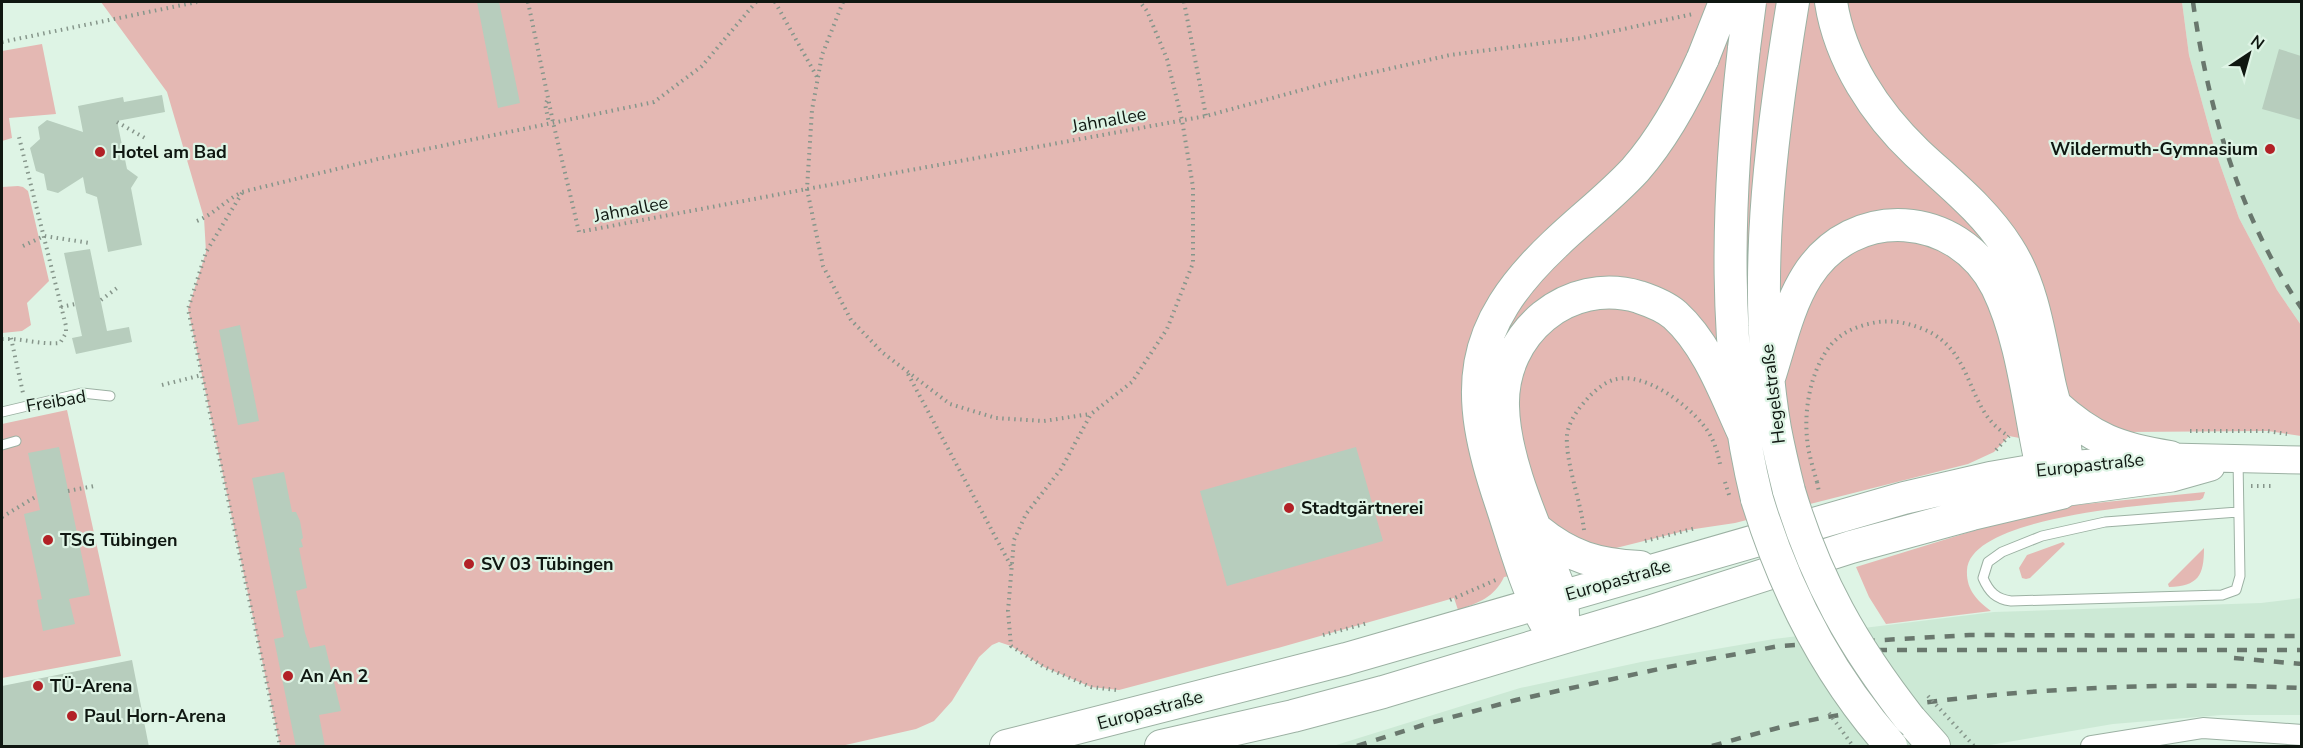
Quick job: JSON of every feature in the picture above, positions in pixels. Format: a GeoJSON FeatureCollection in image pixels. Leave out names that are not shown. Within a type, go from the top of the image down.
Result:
{"type":"FeatureCollection","features":[{"type":"Feature","properties":{"kind":"main road","name":"Hegelstraße"},"geometry":{"type":"LineString","coordinates":[[1750,2],[1738,103],[1732,228],[1733,339],[1743,432],[1757,500],[1783,574],[1818,645],[1858,706],[1891,747]]}},
{"type":"Feature","properties":{"kind":"main road","name":"Hegelstraße"},"geometry":{"type":"LineString","coordinates":[[1794,2],[1787,38],[1771,164],[1766,230],[1765,295],[1769,378],[1775,428],[1803,487],[1802,535],[1815,567],[1846,629],[1886,689],[1934,747]]}},
{"type":"Feature","properties":{"kind":"main road"},"geometry":{"type":"LineString","coordinates":[[1550,600],[1526,574],[1494,483],[1482,440],[1476,404],[1479,368],[1486,338],[1501,306],[1529,268],[1624,182],[1656,144],[1682,101],[1702,58],[1713,7]]}},
{"type":"Feature","properties":{"kind":"main road"},"geometry":{"type":"LineString","coordinates":[[1834,15],[1849,61],[1884,116],[1915,151],[1978,209],[2009,249],[2021,274],[2032,307],[2054,404],[2057,475]]}},
{"type":"Feature","properties":{"kind":"main road"},"geometry":{"type":"LineString","coordinates":[[1769,378],[1790,310],[1807,276],[1823,255],[1855,234],[1882,225],[1896,224],[1934,231],[1963,246],[1974,256],[1996,285],[2057,475]]}},
{"type":"Feature","properties":{"kind":"main road"},"geometry":{"type":"LineString","coordinates":[[1558,639],[1562,625],[1550,600],[1536,530],[1517,476],[1506,435],[1503,406],[1505,376],[1514,352],[1532,327],[1551,309],[1574,298],[1599,292],[1624,293],[1651,301],[1674,314],[1694,336],[1712,365],[1743,432]]}},
{"type":"Feature","properties":{"kind":"main road"},"geometry":{"type":"LineString","coordinates":[[2054,404],[2086,430],[2104,440],[2145,453],[2170,457]]}},
{"type":"Feature","properties":{"kind":"main road","name":"Europastraße"},"geometry":{"type":"LineString","coordinates":[[1006,747],[1346,659],[1904,498],[2057,475]]}},
{"type":"Feature","properties":{"kind":"main road","name":"Europastraße"},"geometry":{"type":"LineString","coordinates":[[1161,747],[1383,692],[1851,547],[1972,514],[2057,475]]}},
{"type":"Feature","properties":{"kind":"main road"},"geometry":{"type":"LineString","coordinates":[[1536,530],[1565,550],[1587,560],[1617,566],[1660,568]]}},
{"type":"Feature","properties":{"kind":"street","name":"Europastraße"},"geometry":{"type":"LineString","coordinates":[[2057,475],[2170,457],[2301,460]]}},
{"type":"Feature","properties":{"kind":"street","name":"Europastraße"},"geometry":{"type":"LineString","coordinates":[[2057,475],[2172,478],[2238,460]]}},
{"type":"Feature","properties":{"kind":"street"},"geometry":{"type":"LineString","coordinates":[[2091,747],[2203,728],[2301,735]]}},
{"type":"Feature","properties":{"kind":"lane","name":"Freibad"},"geometry":{"type":"LineString","coordinates":[[2,412],[82,393],[110,396]]}},
{"type":"Feature","properties":{"kind":"lane"},"geometry":{"type":"LineString","coordinates":[[2,445],[16,441]]}},
{"type":"Feature","properties":{"kind":"lane"},"geometry":{"type":"LineString","coordinates":[[2238,460],[2240,576],[2236,590],[2222,595],[2011,601],[2000,600],[1988,590],[1983,578],[1988,562],[2002,552],[2042,536],[2105,522],[2238,512]]}},
{"type":"Feature","properties":{"kind":"path"},"geometry":{"type":"LineString","coordinates":[[2,42],[197,2]]}},
{"type":"Feature","properties":{"kind":"path"},"geometry":{"type":"LineString","coordinates":[[528,2],[551,123]]}},
{"type":"Feature","properties":{"kind":"path"},"geometry":{"type":"LineString","coordinates":[[197,221],[242,192],[378,159],[654,102],[702,66],[756,2]]}},
{"type":"Feature","properties":{"kind":"path"},"geometry":{"type":"LineString","coordinates":[[775,2],[818,79]]}},
{"type":"Feature","properties":{"kind":"path"},"geometry":{"type":"LineString","coordinates":[[843,2],[822,55],[812,110],[807,189],[823,266],[851,320],[884,353],[950,404],[996,418],[1044,422],[1091,414]]}},
{"type":"Feature","properties":{"kind":"path"},"geometry":{"type":"LineString","coordinates":[[1119,690],[1091,687],[1044,667],[1011,646],[1008,611],[1014,540],[1026,514],[1061,469],[1091,414],[1132,382],[1167,330],[1193,262],[1193,187],[1182,120],[1167,59],[1147,11],[1140,2]]}},
{"type":"Feature","properties":{"kind":"path"},"geometry":{"type":"LineString","coordinates":[[1184,2],[1206,116]]}},
{"type":"Feature","properties":{"kind":"path","name":"Jahnallee"},"geometry":{"type":"LineString","coordinates":[[551,123],[579,232],[1206,116],[1331,82],[1450,55],[1582,38],[1713,7]]}},
{"type":"Feature","properties":{"kind":"path"},"geometry":{"type":"LineString","coordinates":[[117,122],[146,138]]}},
{"type":"Feature","properties":{"kind":"path"},"geometry":{"type":"LineString","coordinates":[[2,339],[33,340],[47,344],[60,343],[66,333],[18,133]]}},
{"type":"Feature","properties":{"kind":"path"},"geometry":{"type":"LineString","coordinates":[[242,192],[206,252],[188,309],[280,747]]}},
{"type":"Feature","properties":{"kind":"path"},"geometry":{"type":"LineString","coordinates":[[23,246],[44,236],[90,243]]}},
{"type":"Feature","properties":{"kind":"path"},"geometry":{"type":"LineString","coordinates":[[101,300],[117,288]]}},
{"type":"Feature","properties":{"kind":"path"},"geometry":{"type":"LineString","coordinates":[[61,307],[75,304]]}},
{"type":"Feature","properties":{"kind":"path"},"geometry":{"type":"LineString","coordinates":[[1822,501],[1803,487],[1808,409],[1815,374],[1826,351],[1834,341],[1846,332],[1862,325],[1897,322],[1930,332],[1946,344],[1958,359],[1990,423],[2009,436]]}},
{"type":"Feature","properties":{"kind":"path"},"geometry":{"type":"LineString","coordinates":[[11,338],[26,406]]}},
{"type":"Feature","properties":{"kind":"path"},"geometry":{"type":"LineString","coordinates":[[906,371],[1011,566]]}},
{"type":"Feature","properties":{"kind":"path"},"geometry":{"type":"LineString","coordinates":[[162,385],[202,375]]}},
{"type":"Feature","properties":{"kind":"path"},"geometry":{"type":"LineString","coordinates":[[1584,536],[1567,433],[1576,413],[1592,393],[1614,380],[1623,378],[1648,384],[1672,396],[1689,410],[1705,426],[1711,437],[1725,482]]}},
{"type":"Feature","properties":{"kind":"path"},"geometry":{"type":"LineString","coordinates":[[68,491],[94,486]]}},
{"type":"Feature","properties":{"kind":"path"},"geometry":{"type":"LineString","coordinates":[[2,517],[37,496]]}},
{"type":"Feature","properties":{"kind":"path"},"geometry":{"type":"LineString","coordinates":[[1448,601],[1492,581],[1526,574]]}},
{"type":"Feature","properties":{"kind":"path"},"geometry":{"type":"LineString","coordinates":[[1312,639],[1368,623]]}},
{"type":"Feature","properties":{"kind":"path"},"geometry":{"type":"LineString","coordinates":[[1923,690],[1974,747]]}},
{"type":"Feature","properties":{"kind":"shaded area"},"geometry":{"type":"Polygon","coordinates":[[[101,2],[2182,2],[2189,55],[2216,153],[2239,218],[2277,290],[2301,325],[2301,436],[2268,431],[2125,432],[2036,441],[2009,436],[1994,452],[1968,464],[1735,523],[1688,530],[1616,548],[1600,549],[1552,569],[1504,577],[1491,594],[1479,602],[1458,610],[1454,598],[1119,690],[1091,687],[1044,667],[1011,646],[999,642],[979,657],[952,701],[934,721],[916,729],[841,746],[280,746],[188,309],[206,252],[204,218],[167,92],[101,2]]]}},
{"type":"Feature","properties":{"kind":"shaded area","name":"Wildermuth-Gymnasium"},"geometry":{"type":"Polygon","coordinates":[[[2182,2],[2301,2],[2301,325],[2277,290],[2239,218],[2216,153],[2189,55],[2182,2]]]}},
{"type":"Feature","properties":{"kind":"shaded area"},"geometry":{"type":"Polygon","coordinates":[[[42,44],[56,114],[9,118],[12,138],[2,141],[2,51],[42,44]]]}},
{"type":"Feature","properties":{"kind":"shaded area"},"geometry":{"type":"Polygon","coordinates":[[[18,186],[28,191],[49,281],[27,303],[31,325],[22,331],[2,333],[2,187],[18,186]]]}},
{"type":"Feature","properties":{"kind":"shaded area","name":"TSG Tübingen"},"geometry":{"type":"Polygon","coordinates":[[[67,410],[121,656],[2,678],[2,424],[67,410]]]}},
{"type":"Feature","properties":{"kind":"shaded area"},"geometry":{"type":"Polygon","coordinates":[[[2205,492],[2200,500],[2109,509],[2069,516],[1999,536],[1976,551],[1967,570],[1968,583],[1973,594],[1991,611],[1886,624],[1869,597],[1856,567],[1989,526],[2066,506],[2205,492]]]}},
{"type":"Feature","properties":{"kind":"shaded area"},"geometry":{"type":"Polygon","coordinates":[[[2063,542],[2065,544],[2030,578],[2022,578],[2019,568],[2027,555],[2063,542]]]}},
{"type":"Feature","properties":{"kind":"shaded area"},"geometry":{"type":"Polygon","coordinates":[[[2204,548],[2203,566],[2197,578],[2187,584],[2169,587],[2168,584],[2204,548]]]}},
{"type":"Feature","properties":{"kind":"shaded area"},"geometry":{"type":"Polygon","coordinates":[[[2301,598],[2301,715],[2222,715],[2113,724],[1984,746],[1333,746],[1520,688],[1641,662],[1774,639],[1994,612],[2261,603],[2301,598]]]}},
{"type":"Feature","properties":{"kind":"building"},"geometry":{"type":"Polygon","coordinates":[[[477,2],[499,2],[520,103],[498,108],[477,2]]]}},
{"type":"Feature","properties":{"kind":"building"},"geometry":{"type":"Polygon","coordinates":[[[2279,49],[2301,56],[2301,120],[2262,109],[2279,49]]]}},
{"type":"Feature","properties":{"kind":"building","name":"Hotel am Bad"},"geometry":{"type":"Polygon","coordinates":[[[162,95],[165,112],[117,121],[127,169],[138,177],[131,188],[142,245],[108,252],[97,197],[86,193],[83,177],[58,193],[47,190],[44,174],[36,171],[30,148],[40,139],[38,127],[47,120],[83,132],[78,106],[123,97],[124,102],[162,95]]]}},
{"type":"Feature","properties":{"kind":"building"},"geometry":{"type":"Polygon","coordinates":[[[90,249],[107,331],[129,327],[132,342],[76,354],[72,338],[82,336],[64,253],[90,249]]]}},
{"type":"Feature","properties":{"kind":"building"},"geometry":{"type":"Polygon","coordinates":[[[240,325],[259,421],[238,425],[219,330],[240,325]]]}},
{"type":"Feature","properties":{"kind":"building"},"geometry":{"type":"Polygon","coordinates":[[[59,447],[90,595],[69,599],[75,624],[43,631],[37,600],[42,599],[24,514],[40,510],[28,453],[59,447]]]}},
{"type":"Feature","properties":{"kind":"building","name":"Stadtgärtnerei"},"geometry":{"type":"Polygon","coordinates":[[[1356,447],[1383,541],[1227,586],[1200,491],[1356,447]]]}},
{"type":"Feature","properties":{"kind":"building"},"geometry":{"type":"Polygon","coordinates":[[[284,472],[292,512],[296,512],[300,521],[303,538],[301,540],[303,547],[299,548],[307,588],[296,591],[305,633],[310,648],[325,645],[341,711],[319,715],[325,747],[296,747],[274,639],[284,637],[252,478],[284,472]]]}},
{"type":"Feature","properties":{"kind":"building","name":"Paul Horn-Arena"},"geometry":{"type":"Polygon","coordinates":[[[132,660],[149,747],[2,747],[2,686],[132,660]]]}},
{"type":"Feature","properties":{"kind":"railway"},"geometry":{"type":"LineString","coordinates":[[2193,2],[2208,82],[2230,162],[2261,238],[2302,309]]}},
{"type":"Feature","properties":{"kind":"railway"},"geometry":{"type":"LineString","coordinates":[[1357,746],[1426,724],[1516,700],[1779,646],[1970,635],[2302,636]]}},
{"type":"Feature","properties":{"kind":"railway"},"geometry":{"type":"LineString","coordinates":[[1857,650],[2302,650]]}},
{"type":"Feature","properties":{"kind":"railway"},"geometry":{"type":"LineString","coordinates":[[2234,658],[2302,664]]}},
{"type":"Feature","properties":{"kind":"railway"},"geometry":{"type":"LineString","coordinates":[[1712,746],[1822,718],[1881,708],[2001,694],[2121,687],[2302,688]]}},
{"type":"Feature","properties":{"kind":"place","name":"Wildermuth-Gymnasium"},"geometry":{"type":"Point","coordinates":[2270,149]}},
{"type":"Feature","properties":{"kind":"place","name":"Hotel am Bad"},"geometry":{"type":"Point","coordinates":[100,152]}},
{"type":"Feature","properties":{"kind":"place","name":"Stadtgärtnerei"},"geometry":{"type":"Point","coordinates":[1289,508]}},
{"type":"Feature","properties":{"kind":"place","name":"TSG Tübingen"},"geometry":{"type":"Point","coordinates":[48,540]}},
{"type":"Feature","properties":{"kind":"place","name":"SV 03 Tübingen"},"geometry":{"type":"Point","coordinates":[469,564]}},
{"type":"Feature","properties":{"kind":"place","name":"An An 2"},"geometry":{"type":"Point","coordinates":[288,676]}},
{"type":"Feature","properties":{"kind":"place","name":"TÜ-Arena"},"geometry":{"type":"Point","coordinates":[38,686]}},
{"type":"Feature","properties":{"kind":"place","name":"Paul Horn-Arena"},"geometry":{"type":"Point","coordinates":[72,716]}}]}
